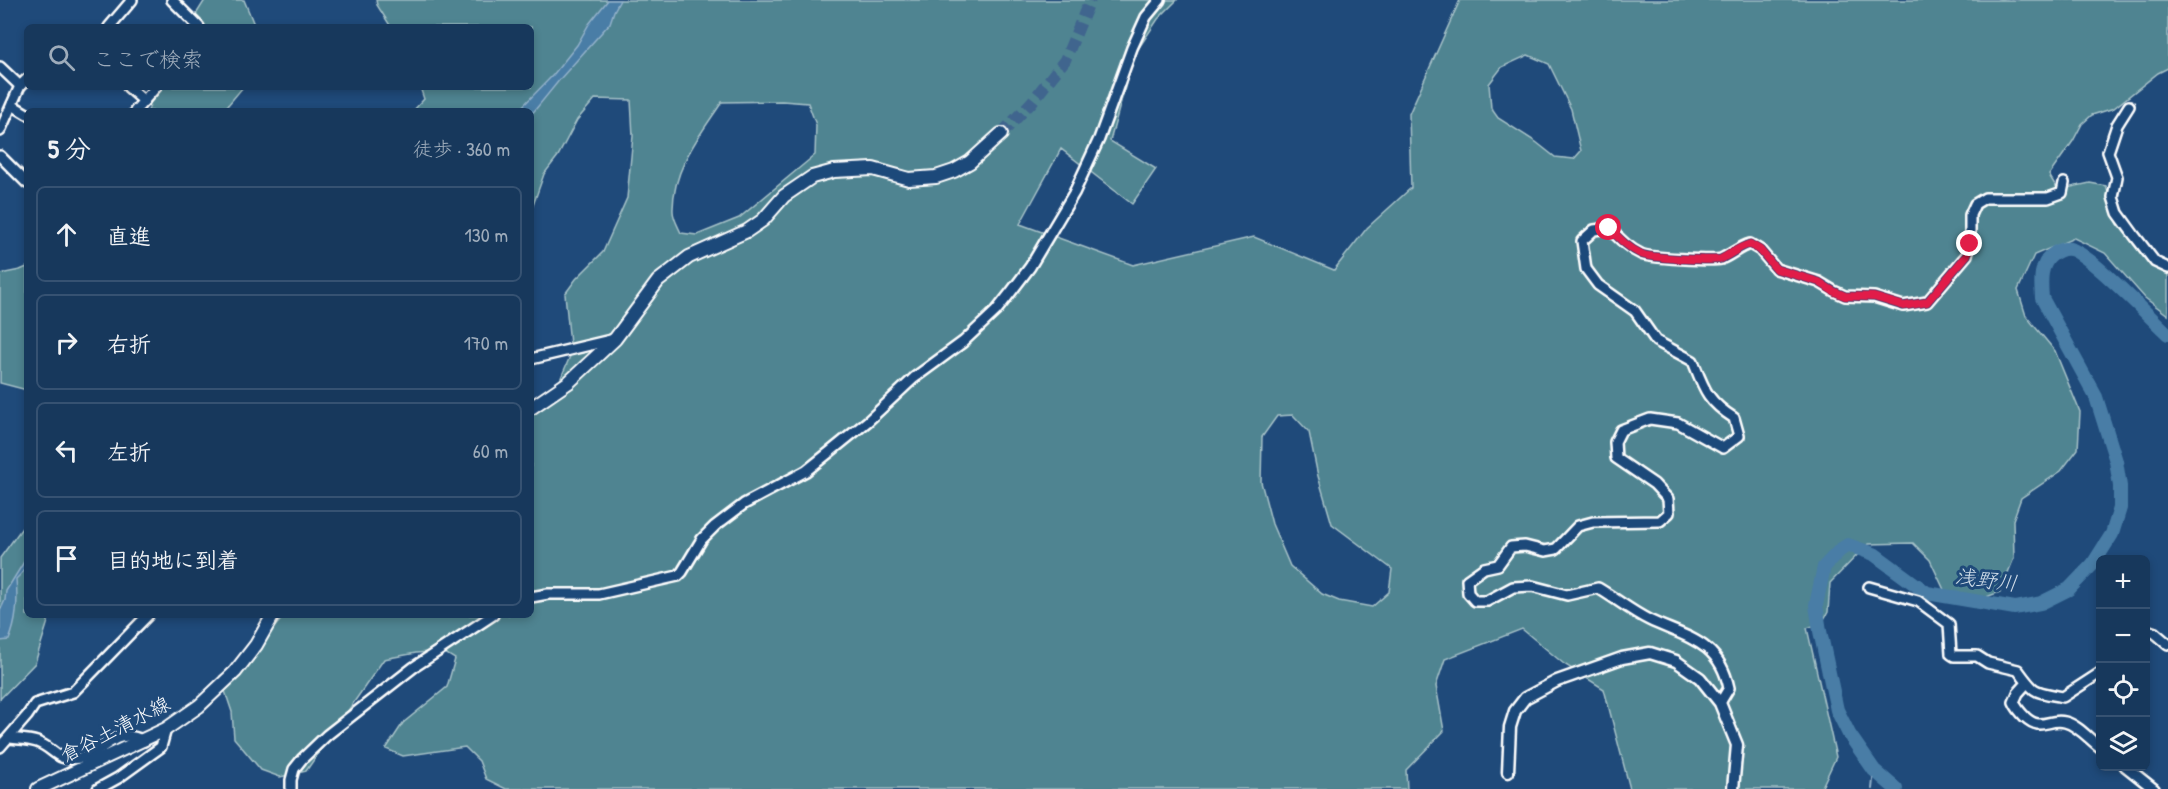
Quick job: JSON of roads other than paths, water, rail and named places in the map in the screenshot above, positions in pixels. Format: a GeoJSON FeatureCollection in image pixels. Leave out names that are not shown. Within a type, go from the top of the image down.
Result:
{"type":"FeatureCollection","features":[{"type":"Feature","properties":{"kind":"main road"},"geometry":{"type":"LineString","coordinates":[[534,406],[569,382],[615,339],[658,281],[689,257],[747,231],[764,220],[784,196],[812,177],[834,171],[873,169],[909,179],[936,177],[970,162],[1001,134]]}},
{"type":"Feature","properties":{"kind":"main road","name":"倉谷土清水線"},"geometry":{"type":"LineString","coordinates":[[38,789],[144,741],[199,706],[235,672],[271,618]]}},
{"type":"Feature","properties":{"kind":"street"},"geometry":{"type":"LineString","coordinates":[[112,24],[132,0]]}},
{"type":"Feature","properties":{"kind":"street"},"geometry":{"type":"LineString","coordinates":[[172,0],[196,24]]}},
{"type":"Feature","properties":{"kind":"street"},"geometry":{"type":"LineString","coordinates":[[534,596],[548,594],[599,594],[678,576],[702,539],[715,526],[744,504],[806,471],[868,421],[914,378],[963,342],[996,311],[1030,267],[1074,194],[1099,139],[1132,48],[1146,17],[1160,0]]}},
{"type":"Feature","properties":{"kind":"street"},"geometry":{"type":"LineString","coordinates":[[0,67],[23,83],[0,131]]}},
{"type":"Feature","properties":{"kind":"street"},"geometry":{"type":"LineString","coordinates":[[131,90],[144,101]]}},
{"type":"Feature","properties":{"kind":"street"},"geometry":{"type":"LineString","coordinates":[[138,108],[153,90]]}},
{"type":"Feature","properties":{"kind":"street"},"geometry":{"type":"LineString","coordinates":[[12,105],[24,112]]}},
{"type":"Feature","properties":{"kind":"street"},"geometry":{"type":"LineString","coordinates":[[2129,106],[2117,125],[2108,153],[2117,177],[2114,197],[2118,213],[2134,235],[2155,262],[2168,268]]}},
{"type":"Feature","properties":{"kind":"street"},"geometry":{"type":"LineString","coordinates":[[0,156],[24,180]]}},
{"type":"Feature","properties":{"kind":"street"},"geometry":{"type":"LineString","coordinates":[[1720,703],[1729,688],[1726,676],[1707,647],[1686,634],[1648,619],[1598,588],[1567,595],[1532,586],[1513,587],[1487,601],[1475,601],[1468,593],[1467,580],[1484,568],[1498,565],[1511,547],[1525,546],[1545,551],[1556,549],[1578,526],[1593,522],[1660,521],[1669,513],[1668,499],[1654,484],[1616,458],[1616,442],[1621,430],[1650,419],[1678,423],[1723,448],[1739,436],[1734,418],[1718,408],[1704,390],[1693,361],[1656,341],[1635,311],[1598,285],[1586,269],[1582,241],[1594,230],[1609,228],[1624,244],[1643,255],[1711,261],[1721,259],[1742,246],[1750,244],[1760,250],[1776,269],[1819,282],[1845,296],[1874,297],[1904,306],[1927,302],[1967,255],[1970,244],[1970,215],[1974,204],[1985,198],[2048,198],[2062,193],[2064,183]]}},
{"type":"Feature","properties":{"kind":"street"},"geometry":{"type":"LineString","coordinates":[[534,358],[615,339]]}},
{"type":"Feature","properties":{"kind":"street"},"geometry":{"type":"LineString","coordinates":[[1869,587],[1918,601],[1949,624],[1951,654],[1977,656],[1988,663],[2018,670],[2036,692],[2063,697],[2096,676]]}},
{"type":"Feature","properties":{"kind":"street"},"geometry":{"type":"LineString","coordinates":[[0,747],[34,704],[73,692],[145,618]]}},
{"type":"Feature","properties":{"kind":"street"},"geometry":{"type":"LineString","coordinates":[[291,789],[294,769],[327,735],[414,667],[488,618]]}},
{"type":"Feature","properties":{"kind":"street"},"geometry":{"type":"LineString","coordinates":[[2150,632],[2168,644]]}},
{"type":"Feature","properties":{"kind":"street"},"geometry":{"type":"LineString","coordinates":[[1508,772],[1510,728],[1515,711],[1525,698],[1557,681],[1623,658],[1650,653],[1676,661],[1700,678],[1720,703],[1737,745],[1733,789]]}},
{"type":"Feature","properties":{"kind":"street"},"geometry":{"type":"LineString","coordinates":[[2028,683],[2018,693],[2014,702],[2017,710],[2032,724],[2065,722],[2096,744]]}},
{"type":"Feature","properties":{"kind":"street"},"geometry":{"type":"LineString","coordinates":[[98,789],[118,778],[161,747],[166,729]]}},
{"type":"Feature","properties":{"kind":"street"},"geometry":{"type":"LineString","coordinates":[[9,738],[37,742],[64,759],[83,758],[116,738],[132,735],[144,741]]}},
{"type":"Feature","properties":{"kind":"street"},"geometry":{"type":"LineString","coordinates":[[2131,771],[2154,789]]}},
{"type":"Feature","properties":{"kind":"water"},"geometry":{"type":"Polygon","coordinates":[[[608,0],[620,0],[610,23],[534,111],[534,108],[521,108],[553,75],[577,45],[589,24],[608,0]]]}},
{"type":"Feature","properties":{"kind":"water"},"geometry":{"type":"Polygon","coordinates":[[[24,562],[24,571],[16,579],[16,610],[12,633],[9,640],[0,641],[0,611],[6,591],[24,562]]]}},
{"type":"Feature","properties":{"kind":"waterway","name":"浅野川"},"geometry":{"type":"LineString","coordinates":[[1896,789],[1874,770],[1849,734],[1837,710],[1816,605],[1824,567],[1848,545],[1874,554],[1927,593],[2015,608],[2041,603],[2069,589],[2093,564],[2112,534],[2120,508],[2120,486],[2116,461],[2096,397],[2042,298],[2041,286],[2045,264],[2052,255],[2063,249],[2079,253],[2105,273],[2168,334]]}},
{"type":"Feature","properties":{"kind":"waterway"},"geometry":{"type":"LineString","coordinates":[[1872,789],[1874,770]]}},
{"type":"Feature","properties":{"kind":"tunnel"},"geometry":{"type":"LineString","coordinates":[[1001,134],[1031,103],[1065,60],[1090,0]]}}]}
